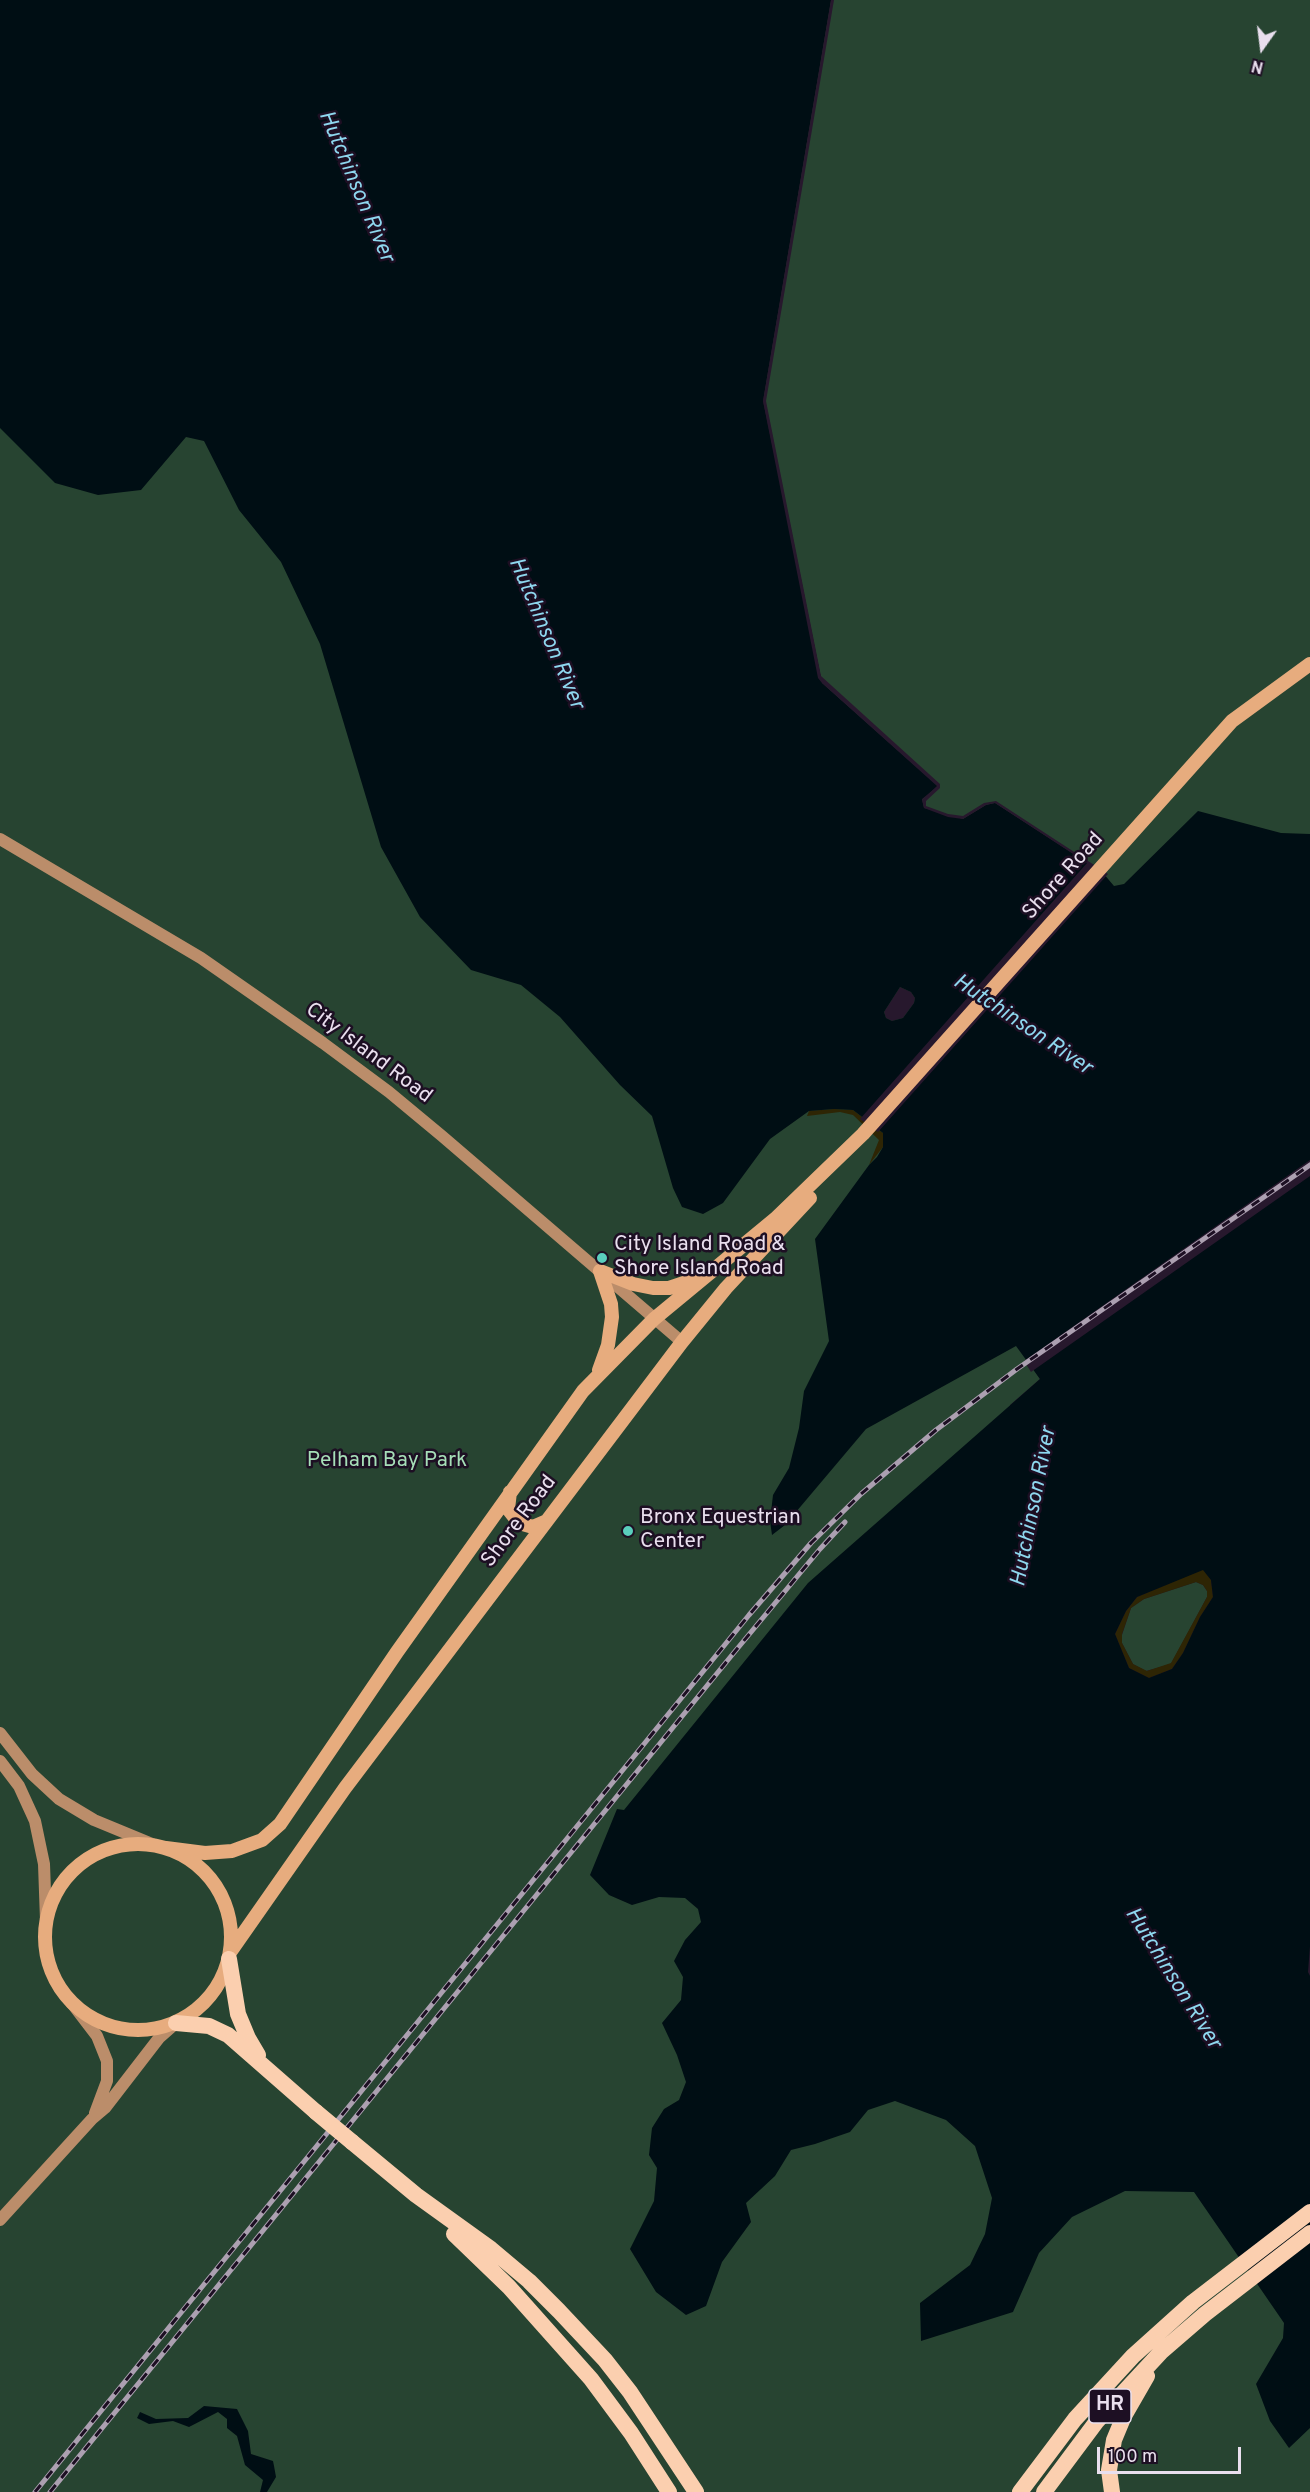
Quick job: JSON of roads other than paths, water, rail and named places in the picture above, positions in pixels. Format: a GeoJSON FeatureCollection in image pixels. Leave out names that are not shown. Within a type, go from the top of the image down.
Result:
{"type":"FeatureCollection","features":[{"type":"Feature","properties":{"kind":"highway"},"geometry":{"type":"LineString","coordinates":[[230,1955],[236,2004],[242,2025],[251,2045],[269,2071]]}},
{"type":"Feature","properties":{"kind":"highway"},"geometry":{"type":"LineString","coordinates":[[176,2023],[218,2029],[416,2195],[491,2249],[559,2311],[618,2376],[696,2492]]}},
{"type":"Feature","properties":{"kind":"highway"},"geometry":{"type":"LineString","coordinates":[[416,2195],[503,2281],[550,2332],[610,2403],[669,2492]]}},
{"type":"Feature","properties":{"kind":"highway","name":"HR"},"geometry":{"type":"LineString","coordinates":[[1020,2492],[1041,2461],[1111,2378],[1182,2322],[1310,2212]]}},
{"type":"Feature","properties":{"kind":"highway","name":"HR"},"geometry":{"type":"LineString","coordinates":[[1044,2492],[1097,2421],[1161,2352],[1182,2322],[1310,2233]]}},
{"type":"Feature","properties":{"kind":"highway"},"geometry":{"type":"LineString","coordinates":[[1112,2492],[1110,2464],[1117,2431],[1161,2352]]}},
{"type":"Feature","properties":{"kind":"highway"},"geometry":{"type":"LineString","coordinates":[[671,2452],[693,2475],[705,2492]]}},
{"type":"Feature","properties":{"kind":"highway"},"geometry":{"type":"LineString","coordinates":[[1007,2492],[1041,2461]]}},
{"type":"Feature","properties":{"kind":"main road","name":"Shore Road"},"geometry":{"type":"LineString","coordinates":[[230,1955],[345,1788],[682,1341],[726,1288],[833,1173],[863,1134],[1232,721],[1310,664]]}},
{"type":"Feature","properties":{"kind":"main road","name":"City Island Road"},"geometry":{"type":"LineString","coordinates":[[0,839],[201,958],[323,1043],[389,1092],[682,1341]]}},
{"type":"Feature","properties":{"kind":"main road","name":"Shore Road"},"geometry":{"type":"LineString","coordinates":[[162,1847],[205,1853],[232,1851],[262,1840],[280,1824],[583,1391],[654,1318],[775,1219],[863,1134]]}},
{"type":"Feature","properties":{"kind":"main road"},"geometry":{"type":"LineString","coordinates":[[600,1271],[633,1284],[661,1289],[707,1275]]}},
{"type":"Feature","properties":{"kind":"main road"},"geometry":{"type":"LineString","coordinates":[[597,1376],[609,1345],[612,1317],[611,1304],[600,1271]]}},
{"type":"Feature","properties":{"kind":"main road"},"geometry":{"type":"LineString","coordinates":[[511,1491],[508,1509],[519,1523],[532,1527],[550,1519]]}},
{"type":"Feature","properties":{"kind":"main road"},"geometry":{"type":"LineString","coordinates":[[0,1733],[32,1774],[65,1803],[94,1820],[162,1847],[196,1864],[219,1890],[231,1922],[230,1955],[220,1983],[209,1998],[159,2037],[105,2108],[92,2119],[0,2220]]}},
{"type":"Feature","properties":{"kind":"main road"},"geometry":{"type":"LineString","coordinates":[[0,1761],[19,1786],[35,1821],[44,1864],[45,1939],[48,1959],[55,1979],[98,2036],[103,2047],[108,2068],[105,2089],[92,2119]]}},
{"type":"Feature","properties":{"kind":"main road"},"geometry":{"type":"LineString","coordinates":[[46,1920],[59,1888],[82,1862],[97,1853],[123,1845],[162,1847]]}},
{"type":"Feature","properties":{"kind":"main road"},"geometry":{"type":"LineString","coordinates":[[71,2002],[99,2022],[124,2029],[151,2030],[176,2023]]}},
{"type":"Feature","properties":{"kind":"water","name":"Hutchinson River"},"geometry":{"type":"Polygon","coordinates":[[[0,0],[831,0],[763,401],[822,683],[938,786],[922,799],[924,808],[963,819],[986,805],[995,803],[1103,873],[1114,886],[1124,884],[1198,811],[1281,833],[1310,834],[1310,1946],[1308,1972],[1310,1976],[1310,2428],[1289,2448],[1270,2421],[1256,2384],[1283,2338],[1284,2323],[1194,2192],[1125,2191],[1072,2217],[1039,2253],[1013,2312],[921,2341],[920,2303],[970,2265],[985,2234],[992,2198],[975,2146],[946,2120],[895,2101],[868,2110],[850,2132],[791,2150],[775,2176],[746,2203],[751,2222],[722,2262],[706,2306],[686,2315],[656,2292],[630,2249],[654,2201],[657,2168],[649,2155],[652,2128],[664,2109],[679,2100],[686,2082],[677,2055],[662,2023],[681,2000],[683,1977],[674,1961],[685,1940],[701,1922],[698,1909],[685,1898],[659,1897],[632,1905],[609,1895],[590,1875],[617,1809],[624,1810],[808,1583],[1040,1379],[1016,1346],[866,1429],[785,1525],[772,1535],[770,1521],[773,1495],[789,1468],[799,1428],[804,1391],[829,1341],[815,1239],[877,1157],[883,1147],[883,1133],[853,1110],[809,1111],[770,1139],[723,1203],[703,1214],[682,1207],[673,1188],[652,1116],[620,1085],[560,1017],[521,985],[471,970],[420,917],[381,847],[320,644],[281,562],[239,510],[204,441],[186,437],[141,490],[98,495],[55,483],[0,428],[0,0]],[[900,987],[884,1012],[886,1018],[892,1021],[903,1018],[914,1003],[915,998],[911,992],[900,987]],[[1203,1570],[1137,1597],[1126,1611],[1115,1634],[1129,1668],[1149,1678],[1172,1669],[1213,1597],[1211,1580],[1203,1570]]]}},
{"type":"Feature","properties":{"kind":"water"},"geometry":{"type":"Polygon","coordinates":[[[204,2406],[237,2409],[248,2431],[251,2454],[273,2461],[276,2477],[267,2492],[260,2492],[263,2480],[245,2465],[237,2436],[227,2428],[227,2419],[218,2412],[189,2427],[173,2421],[149,2424],[137,2418],[140,2412],[156,2419],[188,2418],[204,2406]]]}},
{"type":"Feature","properties":{"kind":"railway"},"geometry":{"type":"LineString","coordinates":[[35,2492],[749,1615],[811,1543],[861,1494],[936,1430],[1017,1369],[1310,1165]]}},
{"type":"Feature","properties":{"kind":"railway"},"geometry":{"type":"LineString","coordinates":[[50,2492],[732,1655],[845,1522]]}},
{"type":"Feature","properties":{"kind":"place","name":"City Island Road & Shore Island Road"},"geometry":{"type":"Point","coordinates":[602,1258]}},
{"type":"Feature","properties":{"kind":"place","name":"Bronx Equestrian Center"},"geometry":{"type":"Point","coordinates":[628,1531]}},
{"type":"Feature","properties":{"kind":"park label","name":"Pelham Bay Park"},"geometry":{"type":"Point","coordinates":[387,1462]}}]}
